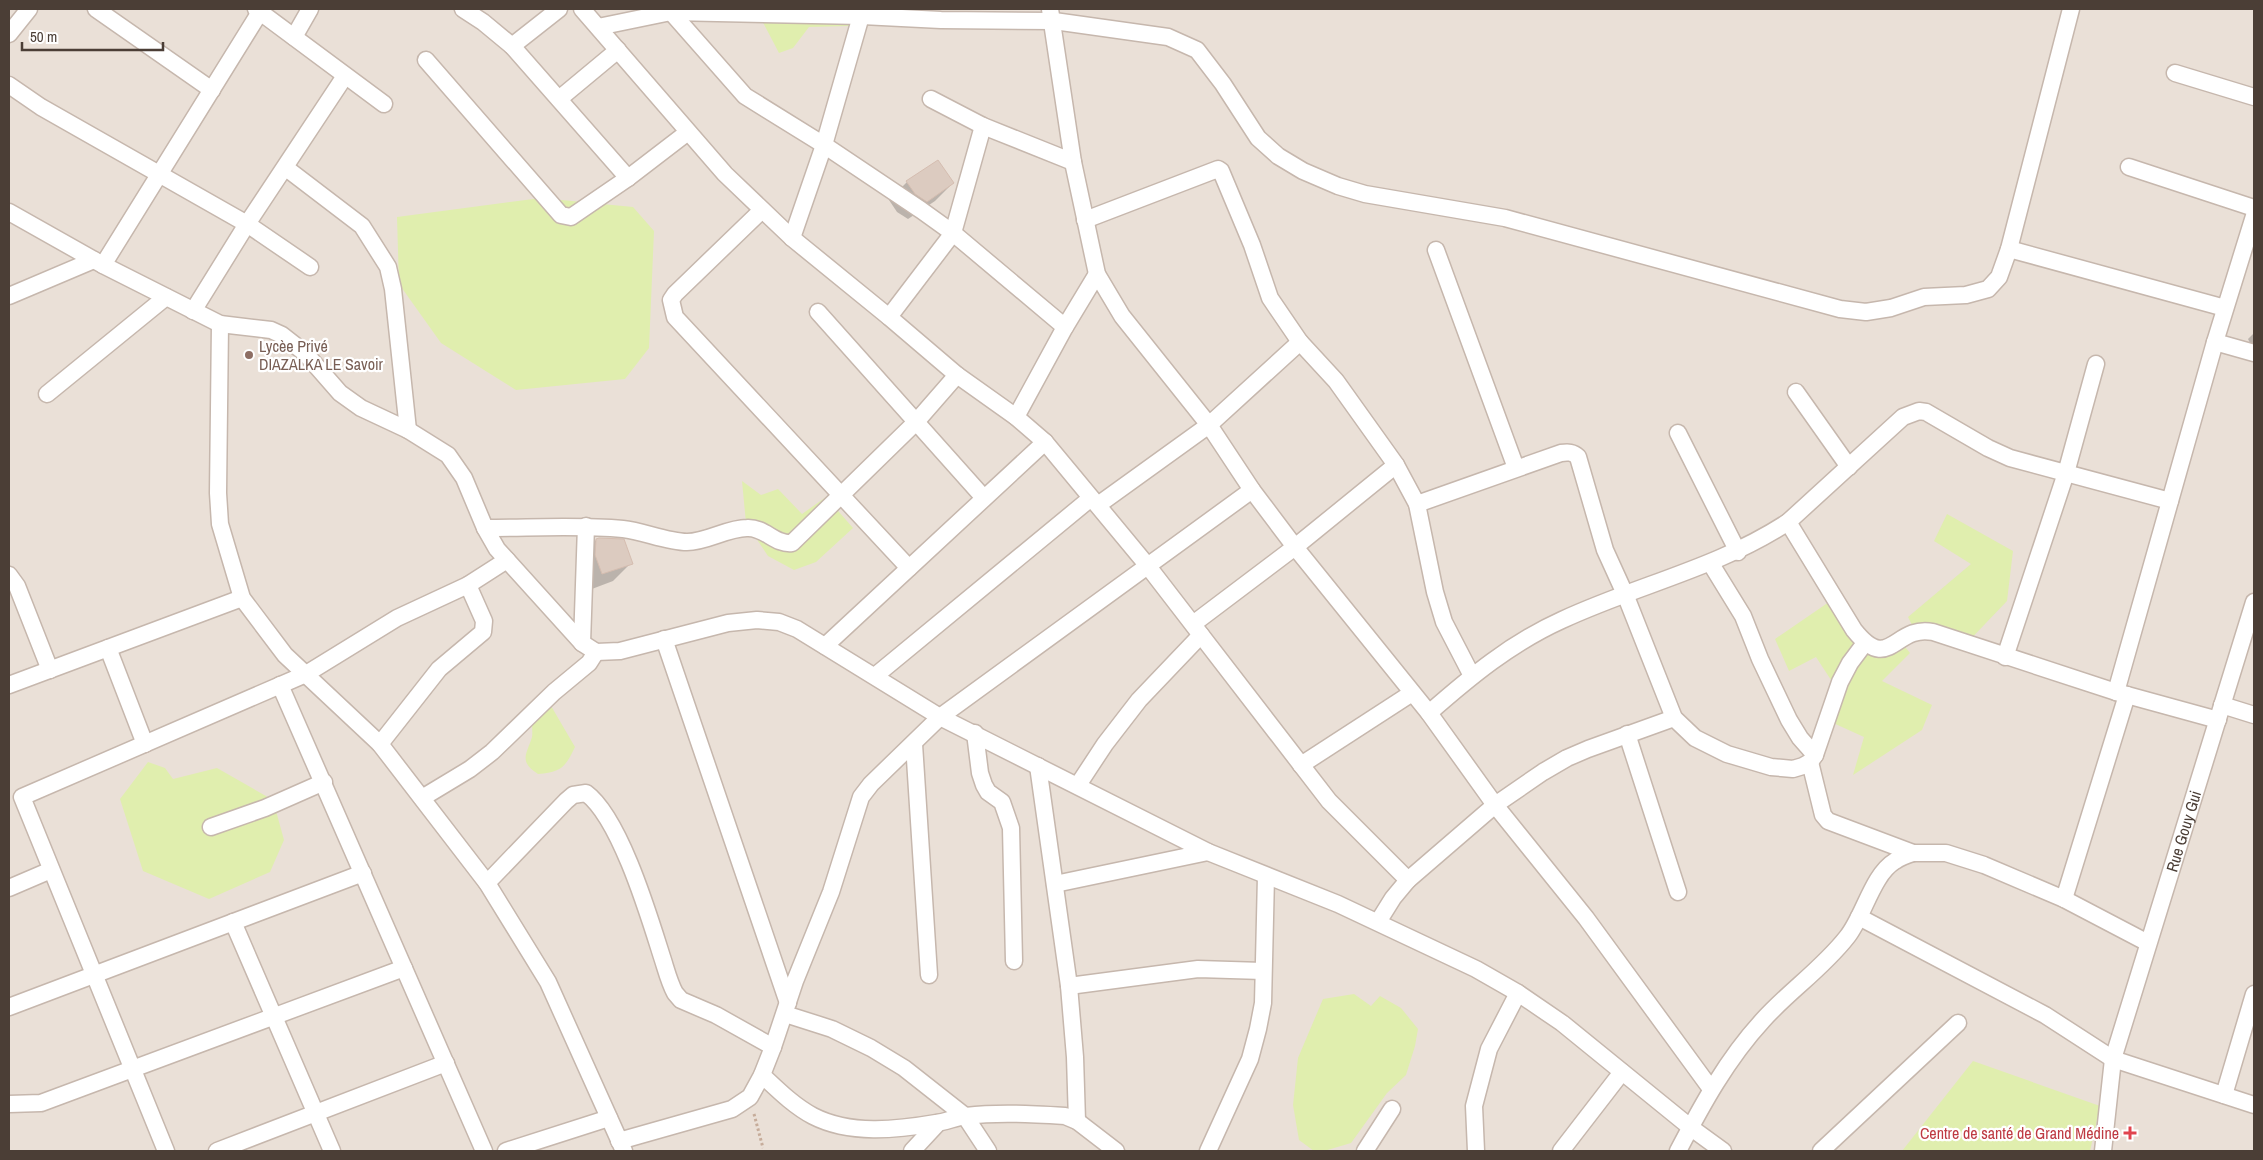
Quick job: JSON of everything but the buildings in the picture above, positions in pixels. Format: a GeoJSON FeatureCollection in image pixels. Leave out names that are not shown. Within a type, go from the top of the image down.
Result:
{"type":"FeatureCollection","features":[{"type":"Feature","properties":{"kind":"street"},"geometry":{"type":"LineString","coordinates":[[9,34],[29,9]]}},
{"type":"Feature","properties":{"kind":"street"},"geometry":{"type":"LineString","coordinates":[[96,9],[212,90]]}},
{"type":"Feature","properties":{"kind":"street"},"geometry":{"type":"LineString","coordinates":[[294,37],[310,9]]}},
{"type":"Feature","properties":{"kind":"street"},"geometry":{"type":"LineString","coordinates":[[463,9],[489,26],[512,46],[628,178]]}},
{"type":"Feature","properties":{"kind":"street"},"geometry":{"type":"LineString","coordinates":[[512,46],[559,9]]}},
{"type":"Feature","properties":{"kind":"street"},"geometry":{"type":"LineString","coordinates":[[582,9],[725,174],[762,210],[792,238],[957,375],[1016,417],[1044,442],[1147,565],[1329,801],[1408,880]]}},
{"type":"Feature","properties":{"kind":"street"},"geometry":{"type":"LineString","coordinates":[[598,27],[671,12],[1052,15],[1168,37],[1197,50],[1258,138],[1278,156],[1303,172],[1338,186],[1365,194],[1505,218],[1840,309],[1866,312],[1883,309],[1924,296],[1966,295],[1988,289],[1999,277],[2009,249],[2071,9]]}},
{"type":"Feature","properties":{"kind":"street"},"geometry":{"type":"LineString","coordinates":[[9,296],[98,263],[160,174],[212,90],[258,10],[384,104]]}},
{"type":"Feature","properties":{"kind":"street"},"geometry":{"type":"LineString","coordinates":[[671,12],[746,96],[824,145],[953,233],[1065,327]]}},
{"type":"Feature","properties":{"kind":"street"},"geometry":{"type":"LineString","coordinates":[[792,238],[824,145],[862,13]]}},
{"type":"Feature","properties":{"kind":"street"},"geometry":{"type":"LineString","coordinates":[[1052,15],[1073,162],[1098,274],[1122,316],[1209,425],[1252,490],[1295,547],[1429,713],[1495,805],[1586,918],[1712,1088]]}},
{"type":"Feature","properties":{"kind":"street"},"geometry":{"type":"LineString","coordinates":[[559,99],[618,50]]}},
{"type":"Feature","properties":{"kind":"street"},"geometry":{"type":"LineString","coordinates":[[426,60],[561,214],[571,217],[628,178],[688,132]]}},
{"type":"Feature","properties":{"kind":"street"},"geometry":{"type":"LineString","coordinates":[[2175,73],[2254,97]]}},
{"type":"Feature","properties":{"kind":"street"},"geometry":{"type":"LineString","coordinates":[[193,311],[247,224],[346,76]]}},
{"type":"Feature","properties":{"kind":"street"},"geometry":{"type":"LineString","coordinates":[[9,85],[41,107],[247,224],[310,267]]}},
{"type":"Feature","properties":{"kind":"street"},"geometry":{"type":"LineString","coordinates":[[931,99],[984,126],[1073,162]]}},
{"type":"Feature","properties":{"kind":"street"},"geometry":{"type":"LineString","coordinates":[[889,317],[953,233],[984,126]]}},
{"type":"Feature","properties":{"kind":"street"},"geometry":{"type":"LineString","coordinates":[[2129,167],[2254,208]]}},
{"type":"Feature","properties":{"kind":"street"},"geometry":{"type":"LineString","coordinates":[[286,168],[362,226],[388,267],[393,289],[408,430]]}},
{"type":"Feature","properties":{"kind":"street"},"geometry":{"type":"LineString","coordinates":[[1086,220],[1218,169],[1224,175],[1249,236],[1270,298],[1300,342],[1336,381],[1396,465],[1417,504],[1435,592],[1444,622],[1472,676]]}},
{"type":"Feature","properties":{"kind":"street"},"geometry":{"type":"LineString","coordinates":[[762,210],[675,294],[671,300],[675,317],[909,568]]}},
{"type":"Feature","properties":{"kind":"street"},"geometry":{"type":"LineString","coordinates":[[9,212],[98,263],[220,324],[271,330],[282,335],[304,353],[340,393],[361,408],[408,430],[448,455],[457,465],[485,528],[506,560],[582,643],[596,652],[620,651],[728,623],[757,620],[779,622],[797,629],[940,717],[1208,852],[1338,904],[1476,969],[1518,993],[1562,1023],[1690,1127],[1723,1151]]}},
{"type":"Feature","properties":{"kind":"street"},"geometry":{"type":"LineString","coordinates":[[2064,899],[2121,694],[2170,501],[2225,308],[2254,216]]}},
{"type":"Feature","properties":{"kind":"street"},"geometry":{"type":"LineString","coordinates":[[2009,249],[2225,308]]}},
{"type":"Feature","properties":{"kind":"street"},"geometry":{"type":"LineString","coordinates":[[1436,250],[1516,468]]}},
{"type":"Feature","properties":{"kind":"street"},"geometry":{"type":"LineString","coordinates":[[1016,417],[1065,327],[1098,274]]}},
{"type":"Feature","properties":{"kind":"street"},"geometry":{"type":"LineString","coordinates":[[47,394],[166,297]]}},
{"type":"Feature","properties":{"kind":"street"},"geometry":{"type":"LineString","coordinates":[[818,312],[984,498]]}},
{"type":"Feature","properties":{"kind":"street"},"geometry":{"type":"LineString","coordinates":[[220,324],[218,493],[220,516],[242,598],[258,623],[285,655],[380,744],[487,883],[548,982],[622,1146],[732,1109],[750,1097],[762,1076],[774,1047],[795,981],[831,892],[861,797],[876,779],[940,717],[1252,490]]}},
{"type":"Feature","properties":{"kind":"street"},"geometry":{"type":"LineString","coordinates":[[875,676],[1095,502],[1209,425],[1300,342]]}},
{"type":"Feature","properties":{"kind":"street"},"geometry":{"type":"LineString","coordinates":[[2215,342],[2254,353]]}},
{"type":"Feature","properties":{"kind":"street"},"geometry":{"type":"LineString","coordinates":[[2005,657],[2066,473],[2096,364]]}},
{"type":"Feature","properties":{"kind":"street"},"geometry":{"type":"LineString","coordinates":[[485,528],[586,526],[626,530],[638,534],[687,542],[745,528],[755,528],[768,534],[780,543],[792,543],[916,422],[957,375]]}},
{"type":"Feature","properties":{"kind":"street"},"geometry":{"type":"LineString","coordinates":[[1796,392],[1849,467]]}},
{"type":"Feature","properties":{"kind":"street"},"geometry":{"type":"LineString","coordinates":[[1429,713],[1472,676],[1517,643],[1539,631],[1626,594],[1738,552],[1788,522],[1903,417],[1918,411],[1932,415],[1988,448],[2010,458],[2170,501]]}},
{"type":"Feature","properties":{"kind":"street"},"geometry":{"type":"LineString","coordinates":[[1678,433],[1738,552]]}},
{"type":"Feature","properties":{"kind":"street"},"geometry":{"type":"LineString","coordinates":[[825,646],[1044,442]]}},
{"type":"Feature","properties":{"kind":"street"},"geometry":{"type":"LineString","coordinates":[[1417,504],[1565,452],[1571,452],[1578,457],[1605,550],[1626,594],[1674,718],[1695,738],[1727,754],[1771,767],[1793,769],[1812,758],[1840,682],[1850,663],[1865,643]]}},
{"type":"Feature","properties":{"kind":"street"},"geometry":{"type":"LineString","coordinates":[[1078,785],[1139,700],[1197,629],[1396,465]]}},
{"type":"Feature","properties":{"kind":"street"},"geometry":{"type":"LineString","coordinates":[[1788,522],[1854,630],[1865,643],[1883,650],[1913,632],[1923,630],[2121,694],[2220,713],[2254,715]]}},
{"type":"Feature","properties":{"kind":"street"},"geometry":{"type":"LineString","coordinates":[[582,643],[586,526]]}},
{"type":"Feature","properties":{"kind":"street"},"geometry":{"type":"LineString","coordinates":[[166,1151],[22,797],[306,674],[397,618],[468,585],[506,560]]}},
{"type":"Feature","properties":{"kind":"street"},"geometry":{"type":"LineString","coordinates":[[1710,564],[1743,616],[1760,659],[1789,720],[1812,758],[1823,815],[1828,821],[1913,853],[1946,853],[1984,864],[2064,899],[2148,942]]}},
{"type":"Feature","properties":{"kind":"street"},"geometry":{"type":"LineString","coordinates":[[9,575],[18,586],[50,670]]}},
{"type":"Feature","properties":{"kind":"street"},"geometry":{"type":"LineString","coordinates":[[380,744],[439,669],[483,632],[484,621],[468,585]]}},
{"type":"Feature","properties":{"kind":"street"},"geometry":{"type":"LineString","coordinates":[[9,685],[242,598]]}},
{"type":"Feature","properties":{"kind":"street","name":"Rue Gouy Gui"},"geometry":{"type":"LineString","coordinates":[[2103,1151],[2113,1059],[2254,602]]}},
{"type":"Feature","properties":{"kind":"street"},"geometry":{"type":"LineString","coordinates":[[664,639],[787,1009],[871,1048],[904,1068],[965,1116],[988,1151]]}},
{"type":"Feature","properties":{"kind":"street"},"geometry":{"type":"LineString","coordinates":[[108,648],[145,744]]}},
{"type":"Feature","properties":{"kind":"street"},"geometry":{"type":"LineString","coordinates":[[422,798],[470,769],[492,752],[554,692],[589,662],[596,652]]}},
{"type":"Feature","properties":{"kind":"street"},"geometry":{"type":"LineString","coordinates":[[280,685],[484,1151]]}},
{"type":"Feature","properties":{"kind":"street"},"geometry":{"type":"LineString","coordinates":[[1301,765],[1412,693]]}},
{"type":"Feature","properties":{"kind":"street"},"geometry":{"type":"LineString","coordinates":[[1378,922],[1393,898],[1408,880],[1495,805],[1566,758],[1674,718]]}},
{"type":"Feature","properties":{"kind":"street"},"geometry":{"type":"LineString","coordinates":[[975,734],[982,779],[988,792],[1002,802],[1011,828],[1014,961]]}},
{"type":"Feature","properties":{"kind":"street"},"geometry":{"type":"LineString","coordinates":[[1628,734],[1678,892]]}},
{"type":"Feature","properties":{"kind":"street"},"geometry":{"type":"LineString","coordinates":[[914,744],[929,975]]}},
{"type":"Feature","properties":{"kind":"street"},"geometry":{"type":"LineString","coordinates":[[1038,766],[1069,986],[1075,1057],[1077,1121]]}},
{"type":"Feature","properties":{"kind":"street"},"geometry":{"type":"LineString","coordinates":[[211,827],[265,808],[324,782]]}},
{"type":"Feature","properties":{"kind":"street"},"geometry":{"type":"LineString","coordinates":[[487,883],[566,801],[573,795],[586,793],[594,799],[611,824],[625,855],[675,993],[681,1000],[716,1015],[774,1047]]}},
{"type":"Feature","properties":{"kind":"street"},"geometry":{"type":"LineString","coordinates":[[1055,884],[1208,852]]}},
{"type":"Feature","properties":{"kind":"street"},"geometry":{"type":"LineString","coordinates":[[1678,1151],[1712,1088],[1752,1032],[1828,960],[1848,936],[1880,877],[1895,861],[1913,853]]}},
{"type":"Feature","properties":{"kind":"street"},"geometry":{"type":"LineString","coordinates":[[9,888],[51,870]]}},
{"type":"Feature","properties":{"kind":"street"},"geometry":{"type":"LineString","coordinates":[[9,1007],[363,873]]}},
{"type":"Feature","properties":{"kind":"street"},"geometry":{"type":"LineString","coordinates":[[1208,1151],[1250,1059],[1263,1003],[1266,876]]}},
{"type":"Feature","properties":{"kind":"street"},"geometry":{"type":"LineString","coordinates":[[1859,917],[2045,1015],[2113,1059],[2254,1105]]}},
{"type":"Feature","properties":{"kind":"street"},"geometry":{"type":"LineString","coordinates":[[233,922],[332,1151]]}},
{"type":"Feature","properties":{"kind":"street"},"geometry":{"type":"LineString","coordinates":[[9,1104],[41,1103],[404,968]]}},
{"type":"Feature","properties":{"kind":"street"},"geometry":{"type":"LineString","coordinates":[[1069,986],[1198,969],[1263,971]]}},
{"type":"Feature","properties":{"kind":"street"},"geometry":{"type":"LineString","coordinates":[[1476,1151],[1474,1106],[1489,1049],[1518,993]]}},
{"type":"Feature","properties":{"kind":"street"},"geometry":{"type":"LineString","coordinates":[[2224,1095],[2254,994]]}},
{"type":"Feature","properties":{"kind":"street"},"geometry":{"type":"LineString","coordinates":[[1822,1151],[1958,1022]]}},
{"type":"Feature","properties":{"kind":"street"},"geometry":{"type":"LineString","coordinates":[[217,1151],[446,1063]]}},
{"type":"Feature","properties":{"kind":"street"},"geometry":{"type":"LineString","coordinates":[[1561,1151],[1622,1072]]}},
{"type":"Feature","properties":{"kind":"street"},"geometry":{"type":"LineString","coordinates":[[762,1076],[788,1099],[813,1116],[837,1124],[873,1129],[938,1123],[965,1116],[1064,1116],[1077,1121],[1116,1151]]}},
{"type":"Feature","properties":{"kind":"street"},"geometry":{"type":"LineString","coordinates":[[1365,1151],[1392,1109]]}},
{"type":"Feature","properties":{"kind":"street"},"geometry":{"type":"LineString","coordinates":[[506,1151],[609,1118]]}},
{"type":"Feature","properties":{"kind":"street"},"geometry":{"type":"LineString","coordinates":[[912,1151],[938,1123]]}},
{"type":"Feature","properties":{"kind":"path"},"geometry":{"type":"LineString","coordinates":[[750,1097],[763,1148]]}},
{"type":"Feature","properties":{"kind":"shaded area"},"geometry":{"type":"Polygon","coordinates":[[[9,9],[2254,9],[2254,1151],[9,1151],[9,9]]]}},
{"type":"Feature","properties":{"kind":"green space"},"geometry":{"type":"Polygon","coordinates":[[[756,9],[909,9],[888,25],[809,27],[793,48],[779,53],[756,9]]]}},
{"type":"Feature","properties":{"kind":"green space"},"geometry":{"type":"Polygon","coordinates":[[[541,198],[633,207],[654,231],[649,348],[625,379],[516,390],[441,343],[399,284],[397,217],[541,198]]]}},
{"type":"Feature","properties":{"kind":"green space"},"geometry":{"type":"Polygon","coordinates":[[[742,481],[761,495],[778,489],[802,514],[826,497],[853,528],[816,562],[794,570],[768,556],[746,523],[742,481]]]}},
{"type":"Feature","properties":{"kind":"green space"},"geometry":{"type":"Polygon","coordinates":[[[1947,514],[2013,551],[2007,601],[1963,647],[1915,631],[1908,617],[1971,564],[1934,541],[1947,514]]]}},
{"type":"Feature","properties":{"kind":"green space"},"geometry":{"type":"Polygon","coordinates":[[[1829,602],[1881,649],[1902,643],[1910,653],[1882,681],[1932,705],[1922,730],[1853,775],[1864,737],[1831,722],[1831,680],[1816,657],[1789,671],[1775,639],[1829,602]]]}},
{"type":"Feature","properties":{"kind":"green space"},"geometry":{"type":"Polygon","coordinates":[[[547,699],[575,747],[561,768],[552,772],[538,774],[528,765],[526,753],[532,737],[533,718],[547,699]]]}},
{"type":"Feature","properties":{"kind":"green space"},"geometry":{"type":"Polygon","coordinates":[[[148,762],[165,768],[173,779],[217,768],[273,800],[284,840],[270,872],[209,899],[143,871],[120,799],[148,762]]]}},
{"type":"Feature","properties":{"kind":"green space"},"geometry":{"type":"Polygon","coordinates":[[[1354,994],[1371,1006],[1380,996],[1401,1008],[1418,1029],[1415,1046],[1406,1075],[1387,1093],[1351,1143],[1324,1151],[1314,1151],[1299,1140],[1293,1105],[1298,1058],[1323,999],[1354,994]]]}},
{"type":"Feature","properties":{"kind":"green space"},"geometry":{"type":"Polygon","coordinates":[[[1973,1061],[2100,1106],[2090,1151],[1902,1151],[1973,1061]]]}},
{"type":"Feature","properties":{"kind":"place","name":"Lycèe Privé DIAZALKA LE Savoir"},"geometry":{"type":"Point","coordinates":[249,355]}},
{"type":"Feature","properties":{"kind":"place","name":"Centre de santé de Grand Médine"},"geometry":{"type":"Point","coordinates":[2130,1133]}}]}
